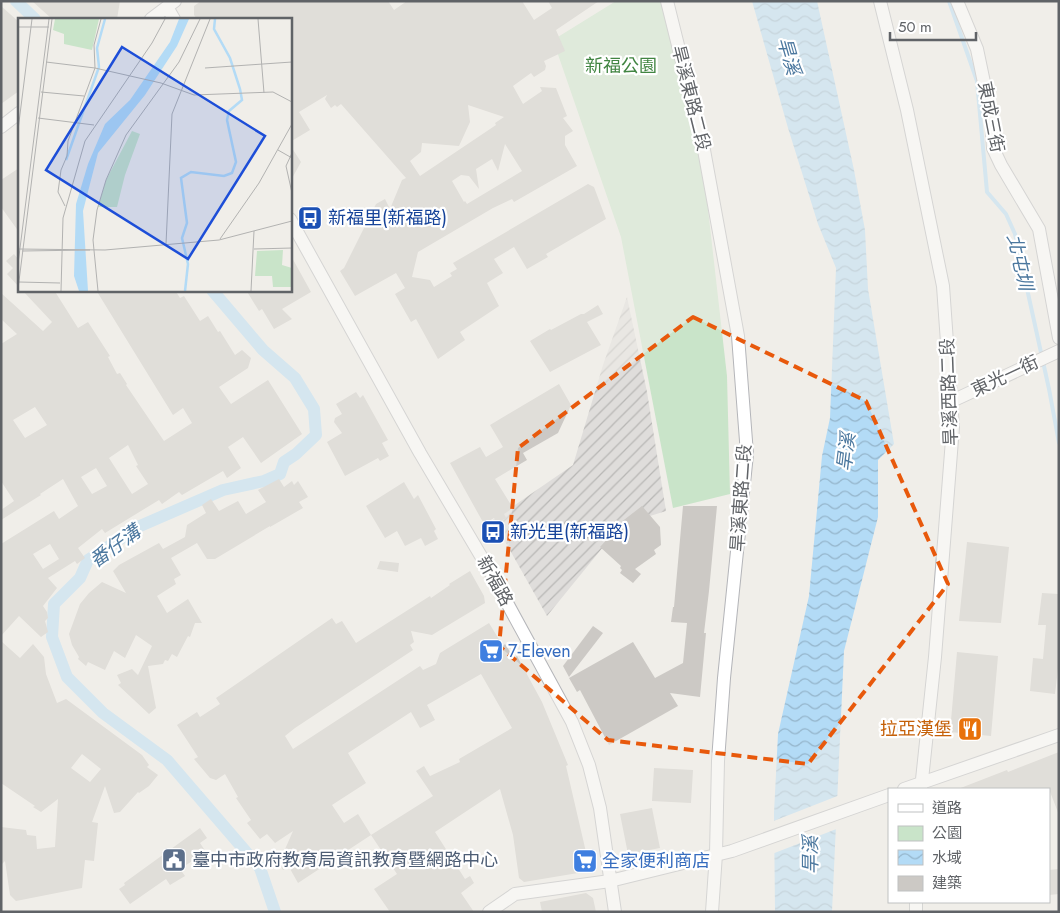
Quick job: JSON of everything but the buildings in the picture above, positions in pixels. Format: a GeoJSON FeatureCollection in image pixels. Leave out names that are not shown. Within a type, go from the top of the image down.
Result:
{"type":"FeatureCollection","features":[{"type":"Feature","properties":{"kind":"street","name":"旱溪東路二段"},"geometry":{"type":"LineString","coordinates":[[667,1],[704,150],[738,336],[747,454],[724,678],[718,761],[716,854],[712,912]]}},
{"type":"Feature","properties":{"kind":"street","name":"旱溪西路二段"},"geometry":{"type":"LineString","coordinates":[[880,1],[907,110],[943,286],[952,400],[953,427],[935,657],[921,786]]}},
{"type":"Feature","properties":{"kind":"street","name":"東成三街"},"geometry":{"type":"LineString","coordinates":[[957,1],[977,49],[991,116],[993,148],[1001,166],[1039,229],[1059,338]]}},
{"type":"Feature","properties":{"kind":"street"},"geometry":{"type":"LineString","coordinates":[[152,18],[171,4],[174,18]]}},
{"type":"Feature","properties":{"kind":"street"},"geometry":{"type":"LineString","coordinates":[[1,127],[18,115]]}},
{"type":"Feature","properties":{"kind":"street","name":"新福路"},"geometry":{"type":"LineString","coordinates":[[291,221],[420,453],[488,568],[572,722],[589,765],[600,808],[615,912]]}},
{"type":"Feature","properties":{"kind":"street","name":"東光一街"},"geometry":{"type":"LineString","coordinates":[[952,400],[1059,351]]}},
{"type":"Feature","properties":{"kind":"street"},"geometry":{"type":"LineString","coordinates":[[921,786],[1059,735]]}},
{"type":"Feature","properties":{"kind":"street"},"geometry":{"type":"LineString","coordinates":[[489,912],[514,894],[610,881],[732,851],[888,795]]}},
{"type":"Feature","properties":{"kind":"highlighted area"},"geometry":{"type":"Polygon","coordinates":[[[693,317],[866,401],[948,584],[808,764],[608,740],[499,646],[518,448],[693,317]]]}},
{"type":"Feature","properties":{"kind":"shaded area"},"geometry":{"type":"Polygon","coordinates":[[[627,297],[647,392],[666,511],[621,525],[547,616],[493,520],[573,465],[603,365],[627,297]]]}},
{"type":"Feature","properties":{"kind":"green space","name":"新福公園"},"geometry":{"type":"Polygon","coordinates":[[[616,1],[661,1],[701,148],[727,376],[730,494],[673,508],[621,237],[553,40],[616,1]]]}},
{"type":"Feature","properties":{"kind":"water","name":"旱溪"},"geometry":{"type":"Polygon","coordinates":[[[752,1],[817,1],[854,170],[865,230],[868,289],[894,444],[878,460],[878,517],[844,651],[832,912],[775,912],[774,813],[778,734],[809,596],[822,456],[830,418],[836,268],[818,224],[788,128],[752,1]]]}},
{"type":"Feature","properties":{"kind":"pier"},"geometry":{"type":"Polygon","coordinates":[[[840,795],[839,828],[772,854],[771,822],[840,795]]]}},
{"type":"Feature","properties":{"kind":"waterway","name":"番仔溝"},"geometry":{"type":"LineString","coordinates":[[16,1],[34,18]]}},
{"type":"Feature","properties":{"kind":"waterway","name":"北屯圳"},"geometry":{"type":"LineString","coordinates":[[949,1],[977,81],[987,192],[1006,214],[1015,234],[1059,443]]}},
{"type":"Feature","properties":{"kind":"waterway","name":"番仔溝"},"geometry":{"type":"LineString","coordinates":[[213,291],[263,350],[295,378],[314,409],[316,435],[296,454],[284,462],[280,474],[264,481],[223,490],[140,526],[88,560],[80,578],[54,604],[52,637],[67,677],[103,713],[167,760],[260,868],[275,912]]}},
{"type":"Feature","properties":{"kind":"place","name":"新福里(新福路)"},"geometry":{"type":"Point","coordinates":[310,218]}},
{"type":"Feature","properties":{"kind":"place","name":"新光里(新福路)"},"geometry":{"type":"Point","coordinates":[493,532]}},
{"type":"Feature","properties":{"kind":"place","name":"7-Eleven"},"geometry":{"type":"Point","coordinates":[491,651]}},
{"type":"Feature","properties":{"kind":"place","name":"拉亞漢堡"},"geometry":{"type":"Point","coordinates":[970,729]}},
{"type":"Feature","properties":{"kind":"place","name":"臺中市政府教育局資訊教育暨網路中心"},"geometry":{"type":"Point","coordinates":[174,860]}},
{"type":"Feature","properties":{"kind":"place","name":"全家便利商店"},"geometry":{"type":"Point","coordinates":[585,861]}}]}
